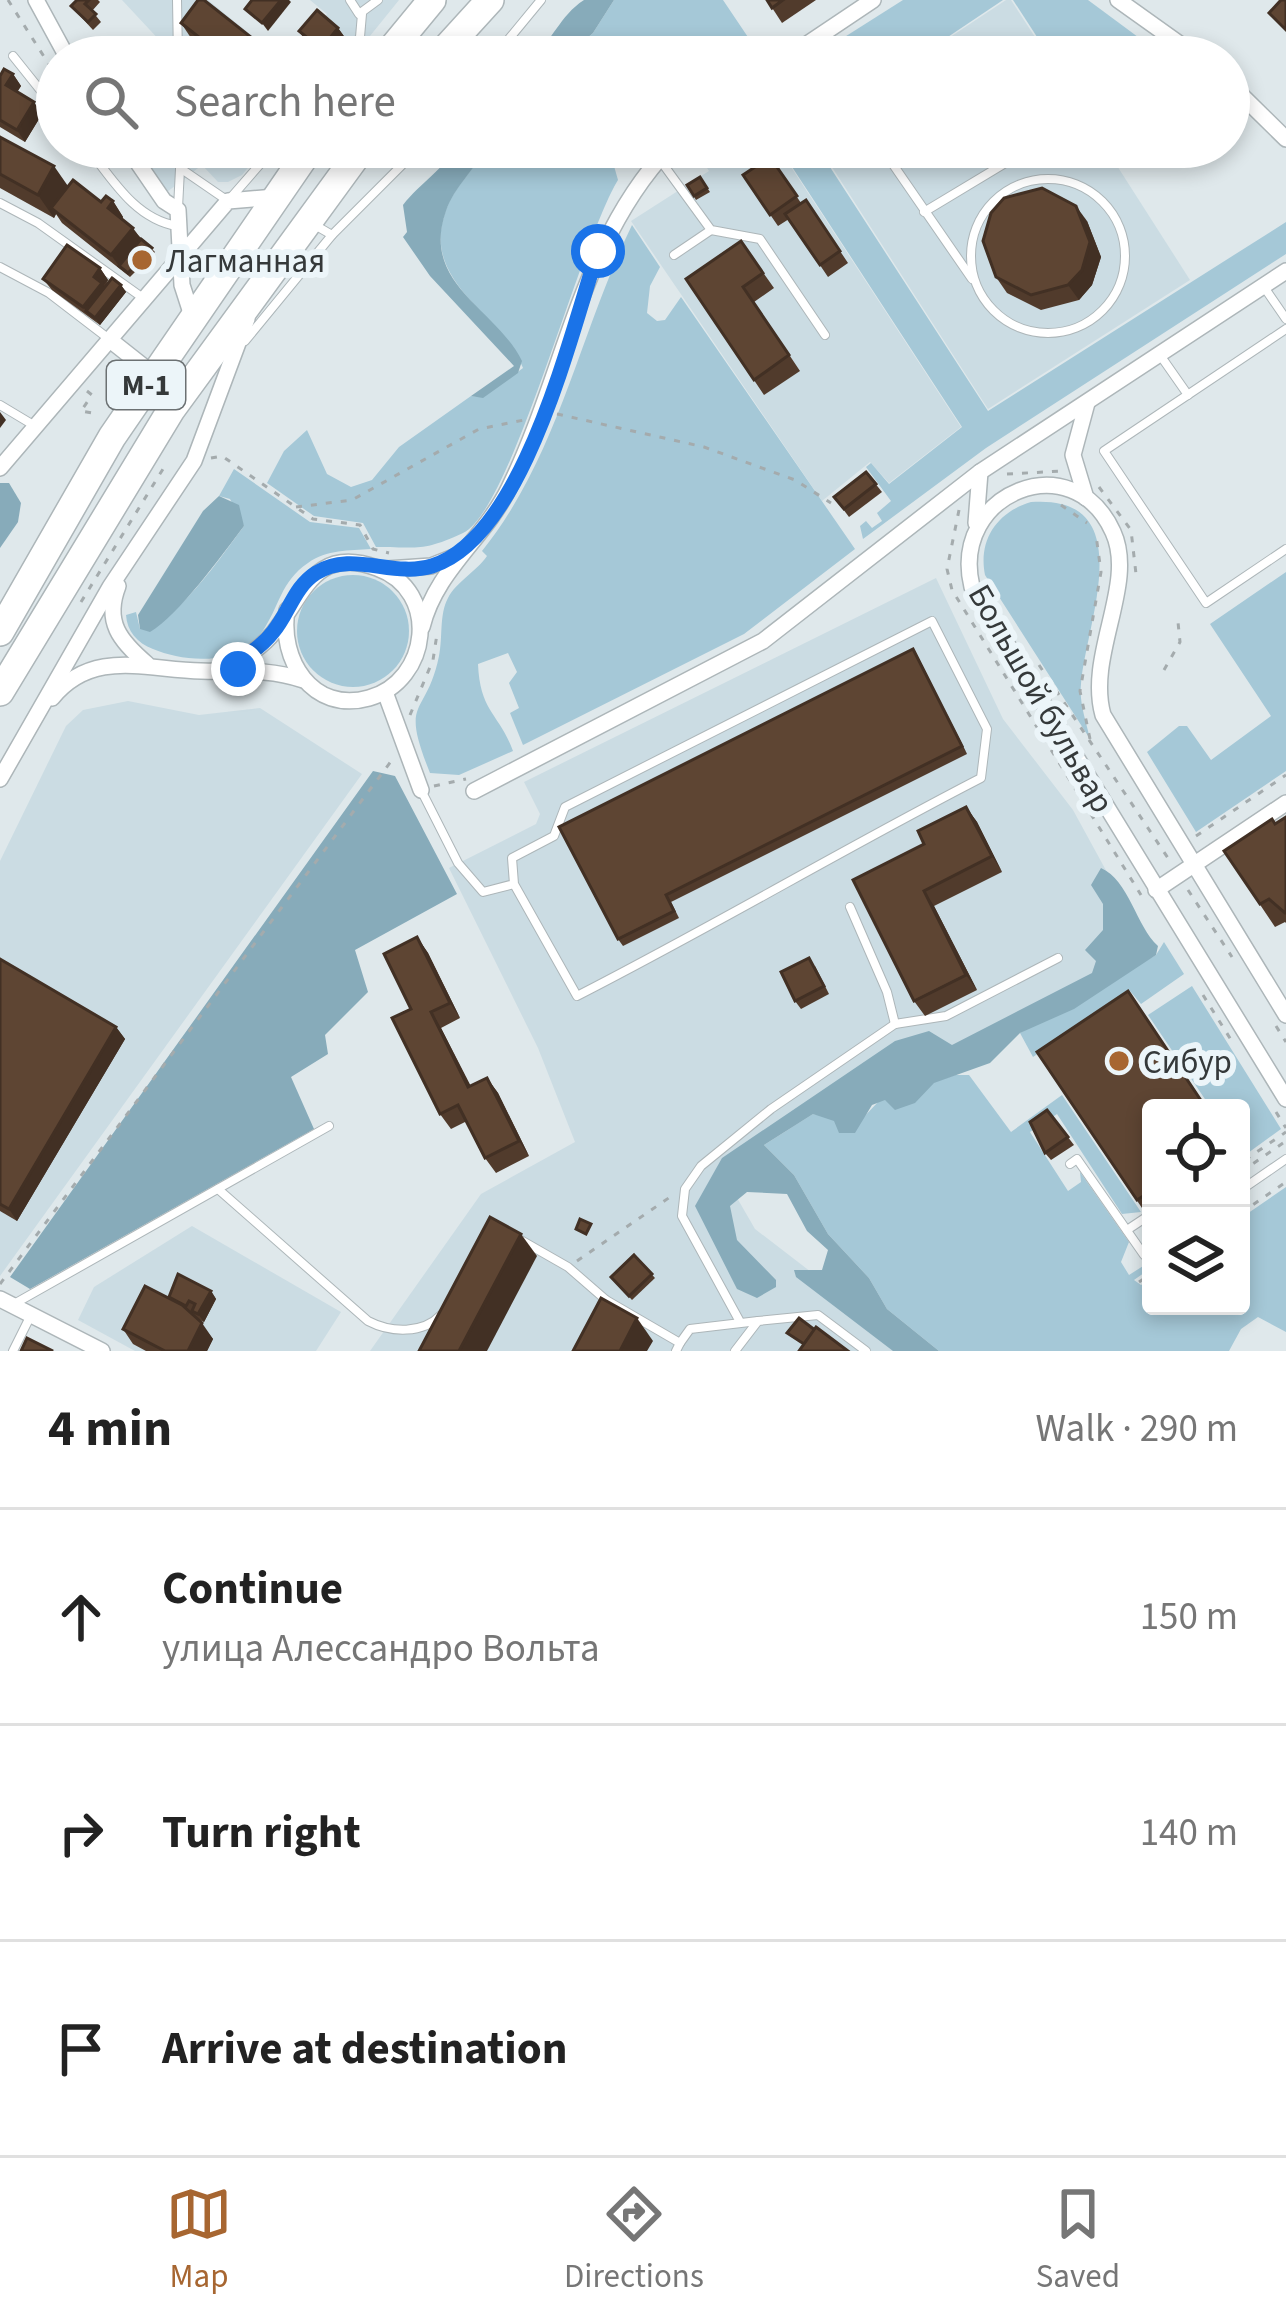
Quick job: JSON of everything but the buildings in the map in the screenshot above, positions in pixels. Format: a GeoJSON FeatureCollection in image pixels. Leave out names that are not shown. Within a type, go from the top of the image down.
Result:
{"type":"FeatureCollection","features":[{"type":"Feature","properties":{"kind":"highway"},"geometry":{"type":"LineString","coordinates":[[402,36],[432,0]]}},
{"type":"Feature","properties":{"kind":"highway"},"geometry":{"type":"LineString","coordinates":[[456,36],[490,0]]}},
{"type":"Feature","properties":{"kind":"highway","name":"М-1"},"geometry":{"type":"LineString","coordinates":[[0,632],[153,374],[296,168]]}},
{"type":"Feature","properties":{"kind":"highway","name":"М-1"},"geometry":{"type":"LineString","coordinates":[[0,692],[92,534],[258,284],[347,168]]}},
{"type":"Feature","properties":{"kind":"street"},"geometry":{"type":"LineString","coordinates":[[36,0],[56,36]]}},
{"type":"Feature","properties":{"kind":"street"},"geometry":{"type":"LineString","coordinates":[[819,36],[873,0]]}},
{"type":"Feature","properties":{"kind":"street"},"geometry":{"type":"LineString","coordinates":[[1118,0],[1169,36]]}},
{"type":"Feature","properties":{"kind":"street"},"geometry":{"type":"LineString","coordinates":[[1250,103],[1286,139]]}},
{"type":"Feature","properties":{"kind":"street"},"geometry":{"type":"LineString","coordinates":[[141,168],[178,218],[192,316]]}},
{"type":"Feature","properties":{"kind":"street"},"geometry":{"type":"LineString","coordinates":[[32,724],[78,674],[101,665],[259,669],[303,680],[340,700],[386,692],[413,665],[440,579],[492,519],[542,419],[598,251],[655,168]]}},
{"type":"Feature","properties":{"kind":"street"},"geometry":{"type":"LineString","coordinates":[[0,468],[228,201],[274,197]]}},
{"type":"Feature","properties":{"kind":"street"},"geometry":{"type":"LineString","coordinates":[[474,791],[763,641],[980,472],[1286,271]]}},
{"type":"Feature","properties":{"kind":"street"},"geometry":{"type":"LineString","coordinates":[[0,778],[194,461],[258,284]]}},
{"type":"Feature","properties":{"kind":"street"},"geometry":{"type":"LineString","coordinates":[[110,340],[153,374]]}},
{"type":"Feature","properties":{"kind":"street"},"geometry":{"type":"LineString","coordinates":[[1086,498],[1073,455],[1088,401]]}},
{"type":"Feature","properties":{"kind":"street"},"geometry":{"type":"LineString","coordinates":[[974,532],[980,472]]}},
{"type":"Feature","properties":{"kind":"street","name":"Большой бульвар"},"geometry":{"type":"LineString","coordinates":[[1286,1015],[1103,715],[1098,670],[1120,557],[1106,518],[1086,498],[1054,486],[1024,489],[988,510],[974,532],[968,563],[972,587],[1286,1100]]}},
{"type":"Feature","properties":{"kind":"street"},"geometry":{"type":"LineString","coordinates":[[222,670],[263,643],[298,589],[337,564],[382,569],[431,566],[464,552]]}},
{"type":"Feature","properties":{"kind":"street"},"geometry":{"type":"LineString","coordinates":[[382,569],[410,593],[422,627]]}},
{"type":"Feature","properties":{"kind":"street"},"geometry":{"type":"LineString","coordinates":[[123,573],[111,603],[112,621],[118,637],[147,664]]}},
{"type":"Feature","properties":{"kind":"street"},"geometry":{"type":"LineString","coordinates":[[287,610],[284,633],[290,662],[303,680]]}},
{"type":"Feature","properties":{"kind":"street"},"geometry":{"type":"LineString","coordinates":[[386,692],[421,790]]}},
{"type":"Feature","properties":{"kind":"street"},"geometry":{"type":"LineString","coordinates":[[1156,890],[1286,803]]}},
{"type":"Feature","properties":{"kind":"street"},"geometry":{"type":"LineString","coordinates":[[7,1302],[102,1351]]}},
{"type":"Feature","properties":{"kind":"lane"},"geometry":{"type":"LineString","coordinates":[[177,0],[178,36]]}},
{"type":"Feature","properties":{"kind":"lane"},"geometry":{"type":"LineString","coordinates":[[350,0],[353,10],[362,14]]}},
{"type":"Feature","properties":{"kind":"lane"},"geometry":{"type":"LineString","coordinates":[[360,36],[362,14],[378,0]]}},
{"type":"Feature","properties":{"kind":"lane"},"geometry":{"type":"LineString","coordinates":[[511,36],[541,0]]}},
{"type":"Feature","properties":{"kind":"lane"},"geometry":{"type":"LineString","coordinates":[[13,56],[36,85]]}},
{"type":"Feature","properties":{"kind":"lane"},"geometry":{"type":"LineString","coordinates":[[105,168],[148,218],[178,218],[181,168]]}},
{"type":"Feature","properties":{"kind":"lane"},"geometry":{"type":"LineString","coordinates":[[181,168],[228,201],[256,168]]}},
{"type":"Feature","properties":{"kind":"lane"},"geometry":{"type":"LineString","coordinates":[[236,351],[332,236],[399,168]]}},
{"type":"Feature","properties":{"kind":"lane"},"geometry":{"type":"LineString","coordinates":[[674,168],[711,230]]}},
{"type":"Feature","properties":{"kind":"lane"},"geometry":{"type":"LineString","coordinates":[[895,168],[988,305],[1007,322],[1031,332],[1070,329],[1103,311],[1118,290],[1124,240],[1114,216],[1076,184],[1027,182],[986,210],[972,245],[975,283]]}},
{"type":"Feature","properties":{"kind":"lane"},"geometry":{"type":"LineString","coordinates":[[924,212],[997,168]]}},
{"type":"Feature","properties":{"kind":"lane"},"geometry":{"type":"LineString","coordinates":[[0,203],[78,250],[144,299]]}},
{"type":"Feature","properties":{"kind":"lane"},"geometry":{"type":"LineString","coordinates":[[307,220],[332,236]]}},
{"type":"Feature","properties":{"kind":"lane"},"geometry":{"type":"LineString","coordinates":[[674,255],[711,230],[760,239],[825,335]]}},
{"type":"Feature","properties":{"kind":"lane"},"geometry":{"type":"LineString","coordinates":[[0,267],[49,293],[110,340]]}},
{"type":"Feature","properties":{"kind":"lane"},"geometry":{"type":"LineString","coordinates":[[1263,286],[1286,319]]}},
{"type":"Feature","properties":{"kind":"lane"},"geometry":{"type":"LineString","coordinates":[[1286,329],[1104,451],[1206,603],[1286,550]]}},
{"type":"Feature","properties":{"kind":"lane"},"geometry":{"type":"LineString","coordinates":[[1159,354],[1188,395]]}},
{"type":"Feature","properties":{"kind":"lane"},"geometry":{"type":"LineString","coordinates":[[0,405],[36,427]]}},
{"type":"Feature","properties":{"kind":"lane"},"geometry":{"type":"LineString","coordinates":[[932,621],[987,729],[981,778],[799,872],[759,903],[577,996],[514,884],[512,858],[554,836],[565,807],[932,621]]}},
{"type":"Feature","properties":{"kind":"lane"},"geometry":{"type":"LineString","coordinates":[[421,790],[458,863],[483,892],[514,884]]}},
{"type":"Feature","properties":{"kind":"lane"},"geometry":{"type":"LineString","coordinates":[[850,907],[887,992],[895,1024]]}},
{"type":"Feature","properties":{"kind":"lane"},"geometry":{"type":"LineString","coordinates":[[739,1320],[686,1229],[685,1189],[716,1150],[895,1024],[946,1016],[1058,958]]}},
{"type":"Feature","properties":{"kind":"lane"},"geometry":{"type":"LineString","coordinates":[[7,1302],[329,1126]]}},
{"type":"Feature","properties":{"kind":"lane"},"geometry":{"type":"LineString","coordinates":[[1070,1164],[1077,1159],[1142,1252]]}},
{"type":"Feature","properties":{"kind":"lane"},"geometry":{"type":"LineString","coordinates":[[1250,1183],[1286,1159]]}},
{"type":"Feature","properties":{"kind":"lane"},"geometry":{"type":"LineString","coordinates":[[218,1189],[342,1301],[382,1328],[436,1322],[452,1296]]}},
{"type":"Feature","properties":{"kind":"lane"},"geometry":{"type":"LineString","coordinates":[[1127,1230],[1142,1220]]}},
{"type":"Feature","properties":{"kind":"lane"},"geometry":{"type":"LineString","coordinates":[[506,1232],[568,1267],[606,1300],[678,1347],[690,1329],[739,1320],[818,1315],[866,1351]]}},
{"type":"Feature","properties":{"kind":"lane"},"geometry":{"type":"LineString","coordinates":[[596,1317],[606,1300]]}},
{"type":"Feature","properties":{"kind":"lane"},"geometry":{"type":"LineString","coordinates":[[13,1351],[32,1315]]}},
{"type":"Feature","properties":{"kind":"lane"},"geometry":{"type":"LineString","coordinates":[[735,1351],[758,1321]]}},
{"type":"Feature","properties":{"kind":"path"},"geometry":{"type":"LineString","coordinates":[[8,0],[36,44]]}},
{"type":"Feature","properties":{"kind":"path"},"geometry":{"type":"LineString","coordinates":[[76,384],[92,394],[81,411],[92,413]]}},
{"type":"Feature","properties":{"kind":"path"},"geometry":{"type":"LineString","coordinates":[[296,507],[352,500],[479,428],[573,416],[704,447],[795,479],[831,503]]}},
{"type":"Feature","properties":{"kind":"path"},"geometry":{"type":"LineString","coordinates":[[209,458],[222,456],[313,519],[360,525],[374,549]]}},
{"type":"Feature","properties":{"kind":"path"},"geometry":{"type":"LineString","coordinates":[[81,602],[163,469]]}},
{"type":"Feature","properties":{"kind":"path"},"geometry":{"type":"LineString","coordinates":[[1053,502],[1085,520],[1102,552],[1080,691],[1090,740]]}},
{"type":"Feature","properties":{"kind":"path"},"geometry":{"type":"LineString","coordinates":[[1164,670],[1180,642],[1178,622]]}},
{"type":"Feature","properties":{"kind":"path"},"geometry":{"type":"LineString","coordinates":[[1035,659],[1171,863]]}},
{"type":"Feature","properties":{"kind":"path"},"geometry":{"type":"LineString","coordinates":[[0,1284],[393,758]]}},
{"type":"Feature","properties":{"kind":"path"},"geometry":{"type":"LineString","coordinates":[[1195,837],[1286,775]]}},
{"type":"Feature","properties":{"kind":"path"},"geometry":{"type":"LineString","coordinates":[[1157,862],[1174,851]]}},
{"type":"Feature","properties":{"kind":"path"},"geometry":{"type":"LineString","coordinates":[[1183,901],[1199,890]]}},
{"type":"Feature","properties":{"kind":"path"},"geometry":{"type":"LineString","coordinates":[[1250,1157],[1286,1132]]}},
{"type":"Feature","properties":{"kind":"path"},"geometry":{"type":"LineString","coordinates":[[1250,1167],[1286,1141]]}},
{"type":"Feature","properties":{"kind":"path"},"geometry":{"type":"LineString","coordinates":[[1250,1207],[1286,1183]]}},
{"type":"Feature","properties":{"kind":"path"},"geometry":{"type":"LineString","coordinates":[[568,1267],[685,1189]]}},
{"type":"Feature","properties":{"kind":"shaded area"},"geometry":{"type":"Polygon","coordinates":[[[122,0],[208,0],[252,36],[156,36],[122,0]]]}},
{"type":"Feature","properties":{"kind":"shaded area"},"geometry":{"type":"Polygon","coordinates":[[[310,0],[399,0],[370,36],[309,36],[327,14],[310,0]]]}},
{"type":"Feature","properties":{"kind":"shaded area"},"geometry":{"type":"Polygon","coordinates":[[[584,0],[614,0],[590,36],[551,36],[584,0]]]}},
{"type":"Feature","properties":{"kind":"shaded area"},"geometry":{"type":"Polygon","coordinates":[[[614,0],[723,0],[747,36],[590,36],[614,0]]]}},
{"type":"Feature","properties":{"kind":"shaded area"},"geometry":{"type":"Polygon","coordinates":[[[903,0],[1003,0],[949,36],[846,36],[903,0]]]}},
{"type":"Feature","properties":{"kind":"shaded area"},"geometry":{"type":"Polygon","coordinates":[[[1011,0],[1034,36],[952,36],[1011,0]]]}},
{"type":"Feature","properties":{"kind":"shaded area"},"geometry":{"type":"Polygon","coordinates":[[[1013,0],[1088,0],[1137,36],[1036,36],[1013,0]]]}},
{"type":"Feature","properties":{"kind":"shaded area"},"geometry":{"type":"Polygon","coordinates":[[[150,168],[198,168],[167,192],[150,168]]]}},
{"type":"Feature","properties":{"kind":"shaded area"},"geometry":{"type":"Polygon","coordinates":[[[205,168],[248,168],[228,182],[218,182],[205,168]]]}},
{"type":"Feature","properties":{"kind":"shaded area"},"geometry":{"type":"Polygon","coordinates":[[[439,168],[472,168],[446,211],[443,258],[464,294],[522,361],[518,373],[483,398],[471,396],[514,366],[430,276],[403,237],[407,232],[403,205],[439,168]]]}},
{"type":"Feature","properties":{"kind":"shaded area"},"geometry":{"type":"Polygon","coordinates":[[[472,168],[615,168],[618,180],[523,428],[482,514],[463,533],[438,543],[376,547],[363,523],[314,516],[267,483],[284,451],[307,430],[327,474],[351,487],[372,480],[399,447],[471,396],[483,397],[523,368],[453,277],[444,258],[441,235],[454,194],[472,168]]]}},
{"type":"Feature","properties":{"kind":"shaded area"},"geometry":{"type":"Polygon","coordinates":[[[792,168],[961,427],[889,483],[870,462],[822,501],[631,221],[709,171],[792,168]]]}},
{"type":"Feature","properties":{"kind":"shaded area"},"geometry":{"type":"Polygon","coordinates":[[[793,168],[831,168],[988,411],[1286,222],[1286,254],[986,448],[863,539],[860,526],[866,521],[872,528],[882,521],[877,513],[891,501],[866,467],[871,463],[889,484],[962,427],[793,168]]]}},
{"type":"Feature","properties":{"kind":"shaded area"},"geometry":{"type":"Polygon","coordinates":[[[833,168],[1118,168],[1190,280],[988,409],[833,168]]]}},
{"type":"Feature","properties":{"kind":"shaded area"},"geometry":{"type":"Polygon","coordinates":[[[632,225],[660,267],[650,286],[647,313],[657,321],[665,320],[681,297],[855,549],[744,634],[523,745],[510,713],[519,708],[509,683],[517,672],[508,653],[478,664],[486,703],[513,751],[459,775],[430,773],[416,719],[434,676],[445,605],[487,556],[482,551],[530,475],[632,225]]]}},
{"type":"Feature","properties":{"kind":"shaded area"},"geometry":{"type":"Polygon","coordinates":[[[234,469],[310,522],[359,528],[371,549],[330,553],[308,563],[286,586],[262,632],[239,651],[195,659],[147,646],[131,631],[126,615],[136,612],[140,629],[168,616],[244,526],[230,499],[219,496],[234,469]]]}},
{"type":"Feature","properties":{"kind":"shaded area"},"geometry":{"type":"Polygon","coordinates":[[[0,483],[9,483],[21,503],[18,522],[0,548],[0,483]]]}},
{"type":"Feature","properties":{"kind":"shaded area"},"geometry":{"type":"Polygon","coordinates":[[[219,496],[239,505],[244,526],[173,613],[150,632],[140,629],[138,615],[203,511],[219,496]]]}},
{"type":"Feature","properties":{"kind":"shaded area"},"geometry":{"type":"Polygon","coordinates":[[[1031,502],[1065,505],[1087,519],[1097,541],[1100,568],[1081,691],[1090,739],[985,575],[984,550],[993,529],[1008,513],[1031,502]]]}},
{"type":"Feature","properties":{"kind":"shaded area"},"geometry":{"type":"Polygon","coordinates":[[[1286,572],[1286,771],[1196,832],[1147,752],[1179,726],[1187,726],[1211,760],[1271,716],[1210,624],[1286,572]]]}},
{"type":"Feature","properties":{"kind":"shaded area"},"geometry":{"type":"Polygon","coordinates":[[[353,575],[374,579],[392,592],[405,610],[409,631],[405,652],[392,670],[374,683],[353,687],[332,683],[314,670],[301,652],[297,631],[301,610],[314,592],[332,579],[353,575]]]}},
{"type":"Feature","properties":{"kind":"shaded area"},"geometry":{"type":"Polygon","coordinates":[[[936,578],[1003,719],[1073,810],[1149,949],[718,1165],[755,1229],[914,1351],[370,1351],[481,1194],[575,1142],[538,1048],[449,868],[536,824],[540,814],[524,782],[936,578]]]}},
{"type":"Feature","properties":{"kind":"shaded area"},"geometry":{"type":"Polygon","coordinates":[[[128,701],[199,715],[260,708],[362,774],[0,1276],[0,861],[66,726],[83,710],[128,701]]]}},
{"type":"Feature","properties":{"kind":"shaded area"},"geometry":{"type":"Polygon","coordinates":[[[373,771],[395,776],[457,894],[355,950],[368,992],[325,1035],[328,1054],[291,1077],[314,1129],[30,1289],[10,1277],[373,771]]]}},
{"type":"Feature","properties":{"kind":"shaded area"},"geometry":{"type":"Polygon","coordinates":[[[1101,868],[1126,893],[1158,946],[1156,955],[1074,1009],[1020,1033],[990,1063],[934,1083],[915,1103],[895,1110],[885,1100],[872,1105],[855,1133],[839,1133],[834,1121],[813,1114],[764,1145],[794,1175],[828,1234],[869,1278],[887,1309],[939,1351],[893,1351],[796,1277],[794,1270],[822,1270],[828,1250],[807,1231],[787,1194],[747,1192],[730,1206],[737,1240],[776,1280],[776,1287],[757,1298],[737,1289],[695,1206],[722,1158],[895,1041],[929,1031],[952,1045],[1092,973],[1096,961],[1085,950],[1103,930],[1103,904],[1091,885],[1101,868]]]}},
{"type":"Feature","properties":{"kind":"shaded area"},"geometry":{"type":"Polygon","coordinates":[[[1164,942],[1184,974],[1141,1004],[1130,991],[1033,1057],[1020,1033],[1156,955],[1164,942]]]}},
{"type":"Feature","properties":{"kind":"shaded area"},"geometry":{"type":"Polygon","coordinates":[[[1192,986],[1281,1129],[1250,1151],[1250,1099],[1205,1099],[1148,1015],[1192,986]]]}},
{"type":"Feature","properties":{"kind":"shaded area"},"geometry":{"type":"Polygon","coordinates":[[[955,1075],[969,1075],[1011,1132],[1062,1095],[1141,1212],[1122,1214],[1057,1114],[1030,1132],[1068,1191],[1081,1182],[1080,1172],[1129,1242],[1121,1262],[1129,1275],[1142,1267],[1142,1274],[1134,1280],[1142,1284],[1142,1315],[1250,1315],[1250,1212],[1286,1187],[1286,1332],[1258,1317],[1241,1329],[1229,1351],[939,1351],[887,1309],[869,1278],[828,1234],[794,1175],[764,1145],[813,1114],[859,1122],[879,1101],[955,1075]]]}},
{"type":"Feature","properties":{"kind":"shaded area"},"geometry":{"type":"Polygon","coordinates":[[[192,1226],[341,1312],[316,1351],[135,1351],[78,1320],[94,1287],[192,1226]]]}},
{"type":"Feature","properties":{"kind":"place","name":"Лагманная"},"geometry":{"type":"Point","coordinates":[142,260]}},
{"type":"Feature","properties":{"kind":"place","name":"Сибур"},"geometry":{"type":"Point","coordinates":[1119,1061]}},
{"type":"Feature","properties":{"kind":"route"},"geometry":{"type":"LineString","coordinates":[[238,669],[222,670],[263,643],[298,589],[315,574],[337,564],[416,569],[468,548],[492,519],[542,419],[598,251]]}}]}
